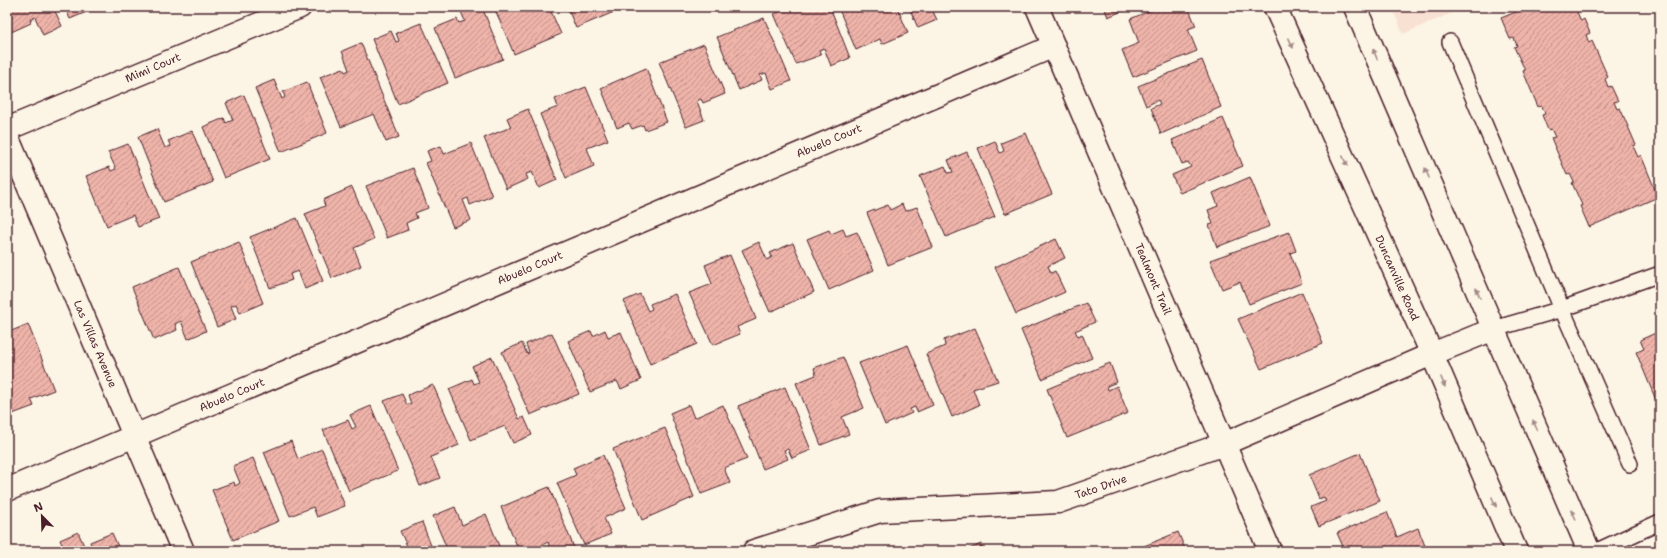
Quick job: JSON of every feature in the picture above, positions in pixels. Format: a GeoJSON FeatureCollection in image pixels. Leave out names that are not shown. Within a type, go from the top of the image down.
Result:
{"type":"FeatureCollection","features":[{"type":"Feature","properties":{"kind":"street","name":"Mimi Court"},"geometry":{"type":"LineString","coordinates":[[7,129],[300,7]]}},
{"type":"Feature","properties":{"kind":"street","name":"Tealmont Trail"},"geometry":{"type":"LineString","coordinates":[[1037,7],[1270,551]]}},
{"type":"Feature","properties":{"kind":"street","name":"Duncanville Road"},"geometry":{"type":"LineString","coordinates":[[1275,7],[1432,354],[1516,551]]}},
{"type":"Feature","properties":{"kind":"street"},"geometry":{"type":"LineString","coordinates":[[1355,7],[1589,551]]}},
{"type":"Feature","properties":{"kind":"street","name":"Abuelo Court"},"geometry":{"type":"LineString","coordinates":[[7,490],[1054,46]]}},
{"type":"Feature","properties":{"kind":"street","name":"Las Villas Avenue"},"geometry":{"type":"LineString","coordinates":[[7,136],[183,551]]}},
{"type":"Feature","properties":{"kind":"street","name":"Tato Drive"},"geometry":{"type":"LineString","coordinates":[[754,551],[880,511],[1058,502],[1224,444],[1432,354],[1494,329]]}},
{"type":"Feature","properties":{"kind":"lane"},"geometry":{"type":"LineString","coordinates":[[1450,42],[1562,310],[1630,464]]}},
{"type":"Feature","properties":{"kind":"lane"},"geometry":{"type":"LineString","coordinates":[[1494,329],[1562,310],[1660,274]]}},
{"type":"Feature","properties":{"kind":"lane"},"geometry":{"type":"LineString","coordinates":[[1598,551],[1659,522]]}},
{"type":"Feature","properties":{"kind":"shaded area"},"geometry":{"type":"Polygon","coordinates":[[[1392,7],[1466,7],[1403,34],[1392,7]]]}},
{"type":"Feature","properties":{"kind":"building"},"geometry":{"type":"Polygon","coordinates":[[[7,7],[53,7],[62,26],[43,35],[35,17],[30,20],[31,23],[9,33],[7,7]]]}},
{"type":"Feature","properties":{"kind":"building"},"geometry":{"type":"Polygon","coordinates":[[[65,7],[95,7],[96,8],[70,19],[65,7]]]}},
{"type":"Feature","properties":{"kind":"building"},"geometry":{"type":"Polygon","coordinates":[[[459,7],[482,7],[503,59],[455,78],[435,28],[457,19],[459,23],[465,21],[459,7]]]}},
{"type":"Feature","properties":{"kind":"building"},"geometry":{"type":"Polygon","coordinates":[[[494,7],[549,7],[561,34],[514,54],[494,7]]]}},
{"type":"Feature","properties":{"kind":"building"},"geometry":{"type":"Polygon","coordinates":[[[567,7],[620,7],[621,9],[576,28],[567,7]]]}},
{"type":"Feature","properties":{"kind":"building"},"geometry":{"type":"Polygon","coordinates":[[[790,7],[830,7],[850,58],[831,66],[824,48],[819,50],[821,55],[796,64],[774,14],[790,7]]]}},
{"type":"Feature","properties":{"kind":"building"},"geometry":{"type":"Polygon","coordinates":[[[838,7],[897,7],[908,33],[882,44],[880,39],[856,50],[838,7]]]}},
{"type":"Feature","properties":{"kind":"building"},"geometry":{"type":"Polygon","coordinates":[[[909,7],[931,7],[937,20],[918,28],[909,7]]]}},
{"type":"Feature","properties":{"kind":"building"},"geometry":{"type":"Polygon","coordinates":[[[1104,7],[1132,7],[1108,17],[1104,7]]]}},
{"type":"Feature","properties":{"kind":"building"},"geometry":{"type":"Polygon","coordinates":[[[1159,7],[1188,7],[1196,26],[1188,29],[1197,51],[1133,77],[1122,50],[1139,43],[1130,19],[1159,7]]]}},
{"type":"Feature","properties":{"kind":"building"},"geometry":{"type":"Polygon","coordinates":[[[1528,7],[1579,7],[1580,10],[1577,12],[1581,21],[1584,19],[1590,33],[1586,35],[1589,43],[1592,41],[1608,77],[1605,79],[1608,87],[1611,86],[1618,101],[1614,102],[1617,109],[1620,108],[1636,145],[1633,146],[1638,157],[1641,155],[1658,197],[1589,227],[1580,206],[1582,205],[1572,183],[1574,182],[1570,174],[1567,175],[1551,138],[1555,137],[1551,129],[1548,130],[1542,115],[1545,114],[1542,106],[1538,107],[1523,71],[1525,70],[1514,47],[1517,46],[1514,38],[1510,39],[1501,18],[1528,7]]]}},
{"type":"Feature","properties":{"kind":"building"},"geometry":{"type":"Polygon","coordinates":[[[764,18],[791,81],[772,89],[766,73],[760,75],[762,80],[739,90],[717,37],[764,18]]]}},
{"type":"Feature","properties":{"kind":"building"},"geometry":{"type":"Polygon","coordinates":[[[421,23],[448,83],[398,104],[372,39],[391,31],[396,42],[399,41],[396,33],[421,23]]]}},
{"type":"Feature","properties":{"kind":"building"},"geometry":{"type":"Polygon","coordinates":[[[361,43],[399,137],[386,142],[374,114],[341,127],[320,77],[343,68],[345,72],[349,70],[342,51],[361,43]]]}},
{"type":"Feature","properties":{"kind":"building"},"geometry":{"type":"Polygon","coordinates":[[[704,44],[725,94],[703,103],[701,99],[697,101],[704,120],[686,127],[659,62],[704,44]]]}},
{"type":"Feature","properties":{"kind":"building"},"geometry":{"type":"Polygon","coordinates":[[[1202,60],[1221,107],[1161,134],[1151,108],[1160,104],[1158,100],[1146,106],[1138,86],[1202,60]]]}},
{"type":"Feature","properties":{"kind":"building"},"geometry":{"type":"Polygon","coordinates":[[[646,68],[667,122],[645,130],[643,125],[632,129],[629,123],[617,128],[601,88],[646,68]]]}},
{"type":"Feature","properties":{"kind":"building"},"geometry":{"type":"Polygon","coordinates":[[[274,80],[282,99],[285,97],[283,92],[307,82],[327,133],[281,152],[255,88],[274,80]]]}},
{"type":"Feature","properties":{"kind":"building"},"geometry":{"type":"Polygon","coordinates":[[[586,87],[608,140],[587,148],[594,166],[566,178],[540,114],[558,107],[555,99],[586,87]]]}},
{"type":"Feature","properties":{"kind":"building"},"geometry":{"type":"Polygon","coordinates":[[[244,95],[270,159],[224,178],[203,127],[224,118],[226,123],[233,120],[226,103],[244,95]]]}},
{"type":"Feature","properties":{"kind":"building"},"geometry":{"type":"Polygon","coordinates":[[[528,109],[557,180],[539,188],[532,172],[526,174],[528,179],[506,189],[484,138],[511,127],[507,118],[528,109]]]}},
{"type":"Feature","properties":{"kind":"building"},"geometry":{"type":"Polygon","coordinates":[[[1223,118],[1243,166],[1180,193],[1172,175],[1191,167],[1188,162],[1182,164],[1172,140],[1223,118]]]}},
{"type":"Feature","properties":{"kind":"building"},"geometry":{"type":"Polygon","coordinates":[[[157,129],[165,148],[171,146],[168,141],[192,131],[213,182],[164,202],[138,137],[157,129]]]}},
{"type":"Feature","properties":{"kind":"building"},"geometry":{"type":"Polygon","coordinates":[[[1026,133],[1052,194],[1005,214],[978,148],[995,141],[1000,153],[1004,151],[1001,143],[1026,133]]]}},
{"type":"Feature","properties":{"kind":"building"},"geometry":{"type":"Polygon","coordinates":[[[471,143],[492,196],[470,205],[468,198],[463,200],[471,220],[453,227],[426,163],[431,161],[427,151],[441,146],[444,154],[471,143]]]}},
{"type":"Feature","properties":{"kind":"building"},"geometry":{"type":"Polygon","coordinates":[[[128,144],[159,219],[138,227],[133,215],[107,226],[86,176],[109,167],[111,171],[116,169],[108,152],[128,144]]]}},
{"type":"Feature","properties":{"kind":"building"},"geometry":{"type":"Polygon","coordinates":[[[967,152],[995,217],[946,237],[920,176],[945,166],[948,173],[953,172],[948,160],[967,152]]]}},
{"type":"Feature","properties":{"kind":"building"},"geometry":{"type":"Polygon","coordinates":[[[413,168],[428,208],[415,213],[417,218],[406,223],[408,230],[387,238],[366,186],[413,168]]]}},
{"type":"Feature","properties":{"kind":"building"},"geometry":{"type":"Polygon","coordinates":[[[1250,177],[1270,226],[1217,247],[1209,225],[1213,224],[1208,210],[1218,206],[1213,193],[1250,177]]]}},
{"type":"Feature","properties":{"kind":"building"},"geometry":{"type":"Polygon","coordinates":[[[352,187],[374,239],[354,248],[361,266],[332,278],[305,214],[325,206],[323,200],[352,187]]]}},
{"type":"Feature","properties":{"kind":"building"},"geometry":{"type":"Polygon","coordinates":[[[902,204],[905,211],[917,207],[933,247],[888,265],[867,213],[888,205],[890,210],[902,204]]]}},
{"type":"Feature","properties":{"kind":"building"},"geometry":{"type":"Polygon","coordinates":[[[297,218],[323,281],[305,289],[298,271],[290,274],[292,280],[270,288],[250,237],[297,218]]]}},
{"type":"Feature","properties":{"kind":"building"},"geometry":{"type":"Polygon","coordinates":[[[843,229],[846,236],[857,232],[874,270],[829,290],[807,239],[829,230],[831,234],[843,229]]]}},
{"type":"Feature","properties":{"kind":"building"},"geometry":{"type":"Polygon","coordinates":[[[1289,232],[1296,251],[1290,253],[1302,283],[1249,304],[1240,282],[1222,289],[1210,260],[1289,232]]]}},
{"type":"Feature","properties":{"kind":"building"},"geometry":{"type":"Polygon","coordinates":[[[1056,239],[1065,258],[1048,266],[1051,273],[1055,271],[1065,292],[1016,314],[995,267],[1056,239]]]}},
{"type":"Feature","properties":{"kind":"building"},"geometry":{"type":"Polygon","coordinates":[[[239,242],[263,303],[240,313],[236,304],[231,306],[236,319],[217,327],[191,262],[239,242]]]}},
{"type":"Feature","properties":{"kind":"building"},"geometry":{"type":"Polygon","coordinates":[[[759,242],[767,260],[772,257],[770,253],[793,243],[814,292],[770,312],[742,250],[759,242]]]}},
{"type":"Feature","properties":{"kind":"building"},"geometry":{"type":"Polygon","coordinates":[[[730,255],[756,319],[737,327],[740,334],[713,345],[689,293],[712,284],[705,265],[730,255]]]}},
{"type":"Feature","properties":{"kind":"building"},"geometry":{"type":"Polygon","coordinates":[[[179,267],[206,331],[188,339],[181,321],[175,324],[177,330],[154,340],[132,287],[179,267]]]}},
{"type":"Feature","properties":{"kind":"building"},"geometry":{"type":"Polygon","coordinates":[[[1302,292],[1323,343],[1261,369],[1238,319],[1302,292]]]}},
{"type":"Feature","properties":{"kind":"building"},"geometry":{"type":"Polygon","coordinates":[[[640,294],[648,311],[652,309],[650,304],[675,294],[697,344],[650,364],[624,301],[640,294]]]}},
{"type":"Feature","properties":{"kind":"building"},"geometry":{"type":"Polygon","coordinates":[[[1086,303],[1095,322],[1075,331],[1078,336],[1082,334],[1092,358],[1042,379],[1021,330],[1086,303]]]}},
{"type":"Feature","properties":{"kind":"building"},"geometry":{"type":"Polygon","coordinates":[[[28,324],[54,390],[31,399],[34,406],[7,416],[7,333],[28,324]]]}},
{"type":"Feature","properties":{"kind":"building"},"geometry":{"type":"Polygon","coordinates":[[[975,328],[998,381],[973,389],[979,405],[952,417],[926,354],[945,346],[944,340],[975,328]]]}},
{"type":"Feature","properties":{"kind":"building"},"geometry":{"type":"Polygon","coordinates":[[[605,330],[608,337],[621,332],[641,380],[621,389],[617,381],[590,392],[568,341],[591,331],[593,336],[605,330]]]}},
{"type":"Feature","properties":{"kind":"building"},"geometry":{"type":"Polygon","coordinates":[[[1660,331],[1660,404],[1658,405],[1636,352],[1644,349],[1640,340],[1660,331]]]}},
{"type":"Feature","properties":{"kind":"building"},"geometry":{"type":"Polygon","coordinates":[[[552,333],[579,394],[530,415],[502,352],[522,343],[527,354],[529,353],[526,344],[552,333]]]}},
{"type":"Feature","properties":{"kind":"building"},"geometry":{"type":"Polygon","coordinates":[[[908,345],[933,405],[917,412],[915,407],[910,409],[912,413],[885,425],[859,363],[908,345]]]}},
{"type":"Feature","properties":{"kind":"building"},"geometry":{"type":"Polygon","coordinates":[[[492,357],[519,419],[524,417],[532,435],[513,443],[505,426],[471,440],[449,389],[472,379],[474,384],[479,382],[472,366],[492,357]]]}},
{"type":"Feature","properties":{"kind":"building"},"geometry":{"type":"Polygon","coordinates":[[[843,357],[864,408],[842,417],[849,434],[821,445],[796,383],[816,375],[814,368],[843,357]]]}},
{"type":"Feature","properties":{"kind":"building"},"geometry":{"type":"Polygon","coordinates":[[[1110,363],[1117,382],[1107,386],[1108,390],[1117,386],[1128,413],[1067,438],[1047,389],[1110,363]]]}},
{"type":"Feature","properties":{"kind":"building"},"geometry":{"type":"Polygon","coordinates":[[[433,385],[459,445],[431,457],[440,478],[420,486],[384,401],[402,394],[407,405],[411,404],[408,395],[433,385]]]}},
{"type":"Feature","properties":{"kind":"building"},"geometry":{"type":"Polygon","coordinates":[[[785,387],[811,450],[792,458],[788,449],[784,450],[788,459],[763,469],[738,406],[785,387]]]}},
{"type":"Feature","properties":{"kind":"building"},"geometry":{"type":"Polygon","coordinates":[[[689,405],[694,418],[723,405],[747,459],[724,468],[730,483],[701,494],[670,413],[689,405]]]}},
{"type":"Feature","properties":{"kind":"building"},"geometry":{"type":"Polygon","coordinates":[[[371,406],[398,471],[349,491],[323,430],[348,420],[352,429],[356,427],[350,415],[371,406]]]}},
{"type":"Feature","properties":{"kind":"building"},"geometry":{"type":"Polygon","coordinates":[[[665,428],[694,497],[642,520],[613,449],[665,428]]]}},
{"type":"Feature","properties":{"kind":"building"},"geometry":{"type":"Polygon","coordinates":[[[291,441],[298,459],[322,449],[345,506],[317,517],[313,507],[290,516],[264,452],[291,441]]]}},
{"type":"Feature","properties":{"kind":"building"},"geometry":{"type":"Polygon","coordinates":[[[1360,453],[1380,501],[1319,526],[1311,507],[1326,501],[1324,497],[1319,499],[1309,475],[1360,453]]]}},
{"type":"Feature","properties":{"kind":"building"},"geometry":{"type":"Polygon","coordinates":[[[603,455],[626,508],[604,518],[611,534],[584,545],[557,483],[576,475],[573,468],[603,455]]]}},
{"type":"Feature","properties":{"kind":"building"},"geometry":{"type":"Polygon","coordinates":[[[253,458],[279,521],[233,540],[212,490],[234,482],[235,486],[240,483],[233,466],[253,458]]]}},
{"type":"Feature","properties":{"kind":"building"},"geometry":{"type":"Polygon","coordinates":[[[549,487],[575,550],[551,551],[548,542],[542,545],[544,550],[542,551],[519,551],[501,507],[549,487]]]}},
{"type":"Feature","properties":{"kind":"building"},"geometry":{"type":"Polygon","coordinates":[[[455,507],[462,525],[486,514],[501,551],[448,551],[433,516],[455,507]]]}},
{"type":"Feature","properties":{"kind":"building"},"geometry":{"type":"Polygon","coordinates":[[[1387,512],[1397,537],[1418,528],[1427,551],[1345,551],[1337,533],[1387,512]]]}},
{"type":"Feature","properties":{"kind":"building"},"geometry":{"type":"Polygon","coordinates":[[[422,522],[433,551],[395,551],[407,546],[400,531],[422,522]]]}},
{"type":"Feature","properties":{"kind":"building"},"geometry":{"type":"Polygon","coordinates":[[[78,532],[86,550],[92,548],[90,542],[112,533],[120,551],[65,551],[60,540],[78,532]]]}},
{"type":"Feature","properties":{"kind":"building"},"geometry":{"type":"Polygon","coordinates":[[[1178,532],[1186,551],[1132,551],[1178,532]]]}},
{"type":"Feature","properties":{"kind":"building"},"geometry":{"type":"Polygon","coordinates":[[[981,544],[983,551],[965,551],[981,544]]]}}]}
